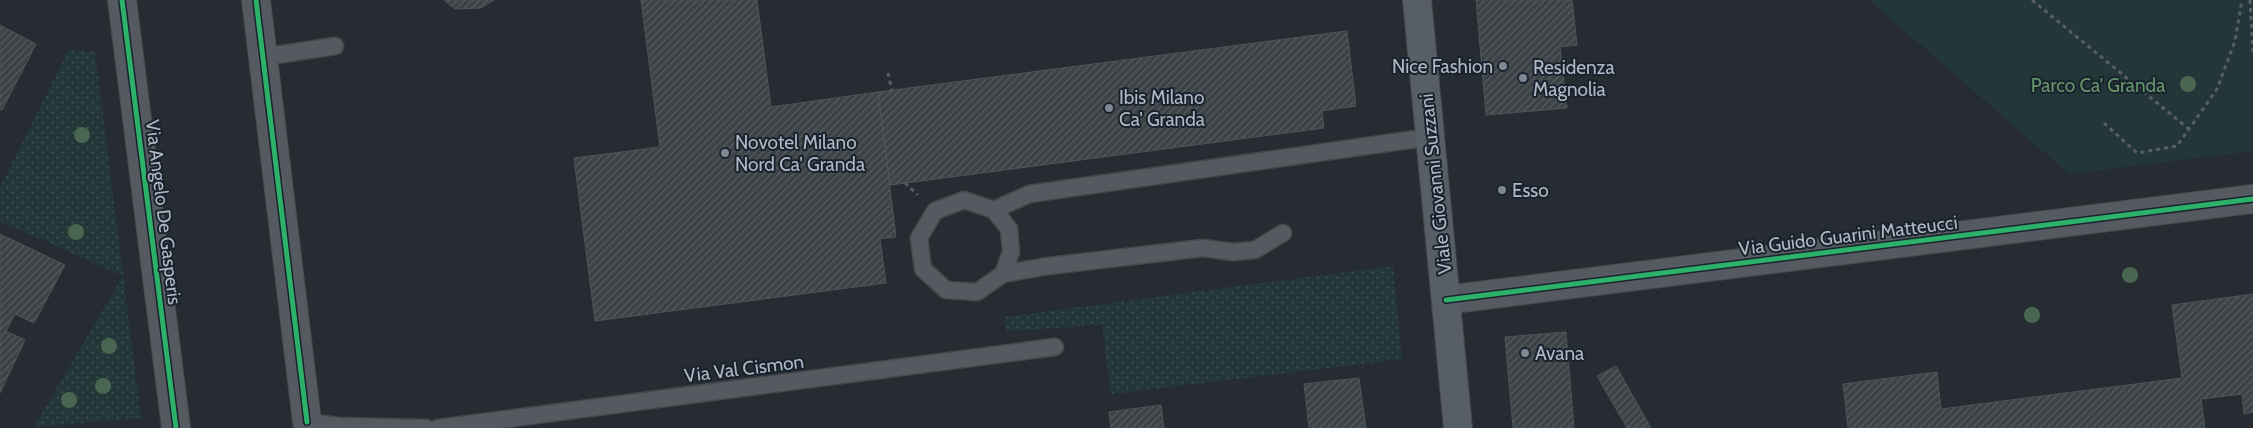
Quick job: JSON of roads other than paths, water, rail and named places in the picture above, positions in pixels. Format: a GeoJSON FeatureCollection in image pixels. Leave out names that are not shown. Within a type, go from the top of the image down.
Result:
{"type":"FeatureCollection","features":[{"type":"Feature","properties":{"kind":"street","name":"Via Angelo De Gasperis"},"geometry":{"type":"LineString","coordinates":[[122,0],[176,428]]}},
{"type":"Feature","properties":{"kind":"street"},"geometry":{"type":"LineString","coordinates":[[256,0],[308,422]]}},
{"type":"Feature","properties":{"kind":"street","name":"Viale Giovanni Suzzani"},"geometry":{"type":"LineString","coordinates":[[1417,0],[1458,428]]}},
{"type":"Feature","properties":{"kind":"street","name":"Via Guido Guarini Matteucci"},"geometry":{"type":"LineString","coordinates":[[1446,300],[2253,199]]}},
{"type":"Feature","properties":{"kind":"lane"},"geometry":{"type":"LineString","coordinates":[[263,57],[335,46]]}},
{"type":"Feature","properties":{"kind":"lane"},"geometry":{"type":"LineString","coordinates":[[994,210],[1029,194],[1430,137]]}},
{"type":"Feature","properties":{"kind":"lane"},"geometry":{"type":"LineString","coordinates":[[1003,274],[1012,252],[1009,229],[994,210],[964,200],[935,211],[919,238],[923,269],[946,290],[977,292],[1003,274],[1048,266],[1203,248],[1232,252],[1256,250],[1282,232]]}},
{"type":"Feature","properties":{"kind":"lane","name":"Via Val Cismon"},"geometry":{"type":"LineString","coordinates":[[438,428],[1055,347]]}},
{"type":"Feature","properties":{"kind":"lane"},"geometry":{"type":"LineString","coordinates":[[308,422],[338,426],[426,428]]}},
{"type":"Feature","properties":{"kind":"place","name":"Nice Fashion"},"geometry":{"type":"Point","coordinates":[1503,66]}},
{"type":"Feature","properties":{"kind":"place","name":"Residenza Magnolia"},"geometry":{"type":"Point","coordinates":[1523,78]}},
{"type":"Feature","properties":{"kind":"place","name":"Ibis Milano Ca' Granda"},"geometry":{"type":"Point","coordinates":[1109,108]}},
{"type":"Feature","properties":{"kind":"place","name":"Novotel Milano Nord Ca' Granda"},"geometry":{"type":"Point","coordinates":[725,153]}},
{"type":"Feature","properties":{"kind":"place","name":"Esso"},"geometry":{"type":"Point","coordinates":[1502,190]}},
{"type":"Feature","properties":{"kind":"place","name":"Avana"},"geometry":{"type":"Point","coordinates":[1525,353]}},
{"type":"Feature","properties":{"kind":"park label","name":"Parco Ca' Granda"},"geometry":{"type":"Point","coordinates":[2098,85]}}]}
